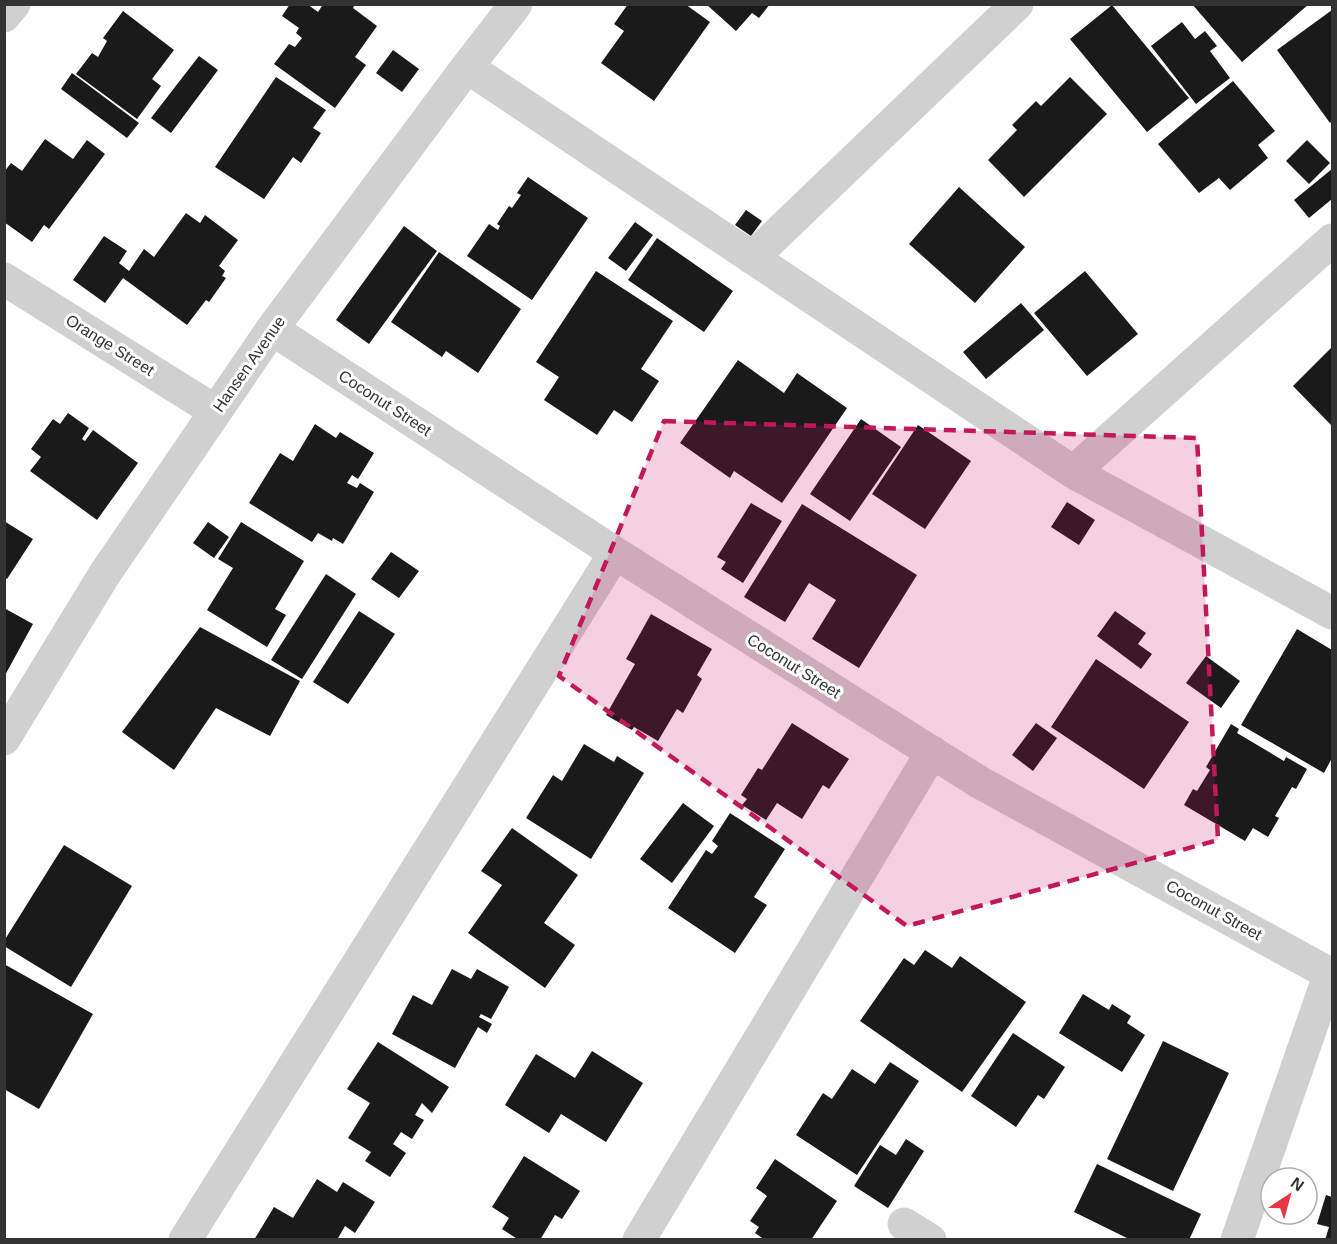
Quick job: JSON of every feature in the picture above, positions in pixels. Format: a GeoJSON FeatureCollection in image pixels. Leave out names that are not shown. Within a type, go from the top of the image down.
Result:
{"type":"FeatureCollection","features":[{"type":"Feature","properties":{"kind":"street"},"geometry":{"type":"LineString","coordinates":[[4,16],[14,4]]}},
{"type":"Feature","properties":{"kind":"street","name":"Hansen Avenue"},"geometry":{"type":"LineString","coordinates":[[4,739],[104,575],[272,329],[516,4]]}},
{"type":"Feature","properties":{"kind":"street"},"geometry":{"type":"LineString","coordinates":[[752,258],[1017,4]]}},
{"type":"Feature","properties":{"kind":"street"},"geometry":{"type":"LineString","coordinates":[[467,68],[1073,472],[1332,613]]}},
{"type":"Feature","properties":{"kind":"street"},"geometry":{"type":"LineString","coordinates":[[1073,472],[1332,240]]}},
{"type":"Feature","properties":{"kind":"street","name":"Orange Street"},"geometry":{"type":"LineString","coordinates":[[4,279],[215,411]]}},
{"type":"Feature","properties":{"kind":"street","name":"Coconut Street"},"geometry":{"type":"LineString","coordinates":[[272,329],[615,553],[979,783],[1331,974]]}},
{"type":"Feature","properties":{"kind":"street"},"geometry":{"type":"LineString","coordinates":[[185,1239],[615,553]]}},
{"type":"Feature","properties":{"kind":"street"},"geometry":{"type":"LineString","coordinates":[[639,1239],[932,752]]}},
{"type":"Feature","properties":{"kind":"street"},"geometry":{"type":"LineString","coordinates":[[1237,1239],[1331,974]]}},
{"type":"Feature","properties":{"kind":"highlighted area"},"geometry":{"type":"Polygon","coordinates":[[[664,421],[1197,438],[1218,840],[907,926],[559,676],[664,421]]]}},
{"type":"Feature","properties":{"kind":"building"},"geometry":{"type":"Polygon","coordinates":[[[290,4],[307,4],[318,12],[322,6],[319,4],[355,4],[353,8],[377,26],[355,57],[366,65],[335,108],[274,64],[289,44],[295,47],[302,38],[296,33],[299,28],[282,16],[290,4]]]}},
{"type":"Feature","properties":{"kind":"building"},"geometry":{"type":"Polygon","coordinates":[[[628,4],[685,4],[710,22],[654,101],[601,63],[624,31],[614,24],[628,4]]]}},
{"type":"Feature","properties":{"kind":"building"},"geometry":{"type":"Polygon","coordinates":[[[706,4],[770,4],[759,18],[752,13],[736,31],[706,4]]]}},
{"type":"Feature","properties":{"kind":"building"},"geometry":{"type":"Polygon","coordinates":[[[1192,4],[1309,4],[1242,62],[1192,4]]]}},
{"type":"Feature","properties":{"kind":"building"},"geometry":{"type":"Polygon","coordinates":[[[1112,5],[1189,98],[1147,132],[1070,39],[1112,5]]]}},
{"type":"Feature","properties":{"kind":"building"},"geometry":{"type":"Polygon","coordinates":[[[1332,10],[1332,121],[1330,123],[1277,50],[1332,10]]]}},
{"type":"Feature","properties":{"kind":"building"},"geometry":{"type":"Polygon","coordinates":[[[123,11],[174,50],[152,79],[161,86],[137,119],[76,74],[92,53],[98,57],[107,41],[103,38],[123,11]]]}},
{"type":"Feature","properties":{"kind":"building"},"geometry":{"type":"Polygon","coordinates":[[[1182,22],[1195,39],[1205,31],[1217,46],[1210,51],[1230,78],[1196,104],[1151,46],[1182,22]]]}},
{"type":"Feature","properties":{"kind":"building"},"geometry":{"type":"Polygon","coordinates":[[[393,50],[419,69],[402,92],[376,73],[393,50]]]}},
{"type":"Feature","properties":{"kind":"building"},"geometry":{"type":"Polygon","coordinates":[[[199,56],[218,70],[171,133],[151,118],[199,56]]]}},
{"type":"Feature","properties":{"kind":"building"},"geometry":{"type":"Polygon","coordinates":[[[72,73],[139,123],[127,138],[61,89],[72,73]]]}},
{"type":"Feature","properties":{"kind":"building"},"geometry":{"type":"Polygon","coordinates":[[[276,77],[326,110],[313,128],[321,133],[301,163],[293,157],[264,199],[215,167],[276,77]]]}},
{"type":"Feature","properties":{"kind":"building"},"geometry":{"type":"Polygon","coordinates":[[[1070,77],[1107,114],[1024,197],[988,160],[1017,130],[1012,125],[1036,101],[1041,106],[1070,77]]]}},
{"type":"Feature","properties":{"kind":"building"},"geometry":{"type":"Polygon","coordinates":[[[1233,81],[1275,131],[1258,145],[1268,158],[1230,190],[1219,178],[1199,193],[1158,144],[1233,81]]]}},
{"type":"Feature","properties":{"kind":"building"},"geometry":{"type":"Polygon","coordinates":[[[45,139],[73,159],[87,140],[105,154],[49,229],[44,225],[32,242],[4,222],[4,172],[11,163],[22,171],[45,139]]]}},
{"type":"Feature","properties":{"kind":"building"},"geometry":{"type":"Polygon","coordinates":[[[1307,140],[1330,163],[1309,184],[1286,161],[1307,140]]]}},
{"type":"Feature","properties":{"kind":"building"},"geometry":{"type":"Polygon","coordinates":[[[1332,169],[1332,199],[1309,218],[1294,200],[1332,169]]]}},
{"type":"Feature","properties":{"kind":"building"},"geometry":{"type":"Polygon","coordinates":[[[528,177],[588,218],[532,300],[467,256],[489,224],[498,230],[500,226],[497,224],[509,206],[512,208],[521,195],[517,193],[528,177]]]}},
{"type":"Feature","properties":{"kind":"building"},"geometry":{"type":"Polygon","coordinates":[[[959,187],[1025,247],[975,303],[909,244],[959,187]]]}},
{"type":"Feature","properties":{"kind":"building"},"geometry":{"type":"Polygon","coordinates":[[[746,210],[762,221],[751,236],[735,225],[746,210]]]}},
{"type":"Feature","properties":{"kind":"building"},"geometry":{"type":"Polygon","coordinates":[[[186,213],[200,223],[205,215],[238,240],[219,266],[225,271],[222,276],[226,278],[209,302],[206,300],[187,325],[123,278],[105,303],[73,280],[104,236],[127,251],[119,263],[129,271],[144,249],[154,257],[186,213]]]}},
{"type":"Feature","properties":{"kind":"building"},"geometry":{"type":"Polygon","coordinates":[[[635,222],[653,235],[626,271],[608,258],[635,222]]]}},
{"type":"Feature","properties":{"kind":"building"},"geometry":{"type":"Polygon","coordinates":[[[404,226],[437,251],[369,344],[336,320],[404,226]]]}},
{"type":"Feature","properties":{"kind":"building"},"geometry":{"type":"Polygon","coordinates":[[[657,238],[733,291],[704,332],[628,280],[657,238]]]}},
{"type":"Feature","properties":{"kind":"building"},"geometry":{"type":"Polygon","coordinates":[[[439,252],[521,309],[478,373],[446,351],[442,357],[391,322],[439,252]]]}},
{"type":"Feature","properties":{"kind":"building"},"geometry":{"type":"Polygon","coordinates":[[[596,271],[673,321],[641,369],[659,381],[632,422],[614,410],[597,435],[544,400],[559,377],[536,362],[596,271]]]}},
{"type":"Feature","properties":{"kind":"building"},"geometry":{"type":"Polygon","coordinates":[[[1085,271],[1138,334],[1087,376],[1034,313],[1085,271]]]}},
{"type":"Feature","properties":{"kind":"building"},"geometry":{"type":"Polygon","coordinates":[[[1021,303],[1044,330],[986,379],[963,352],[1021,303]]]}},
{"type":"Feature","properties":{"kind":"building"},"geometry":{"type":"Polygon","coordinates":[[[1332,347],[1332,426],[1293,386],[1332,347]]]}},
{"type":"Feature","properties":{"kind":"building"},"geometry":{"type":"Polygon","coordinates":[[[738,360],[784,393],[797,373],[847,408],[782,503],[734,471],[730,478],[680,443],[738,360]]]}},
{"type":"Feature","properties":{"kind":"building"},"geometry":{"type":"Polygon","coordinates":[[[68,413],[89,428],[82,439],[85,441],[93,430],[138,463],[97,520],[30,471],[41,457],[31,449],[53,419],[60,424],[68,413]]]}},
{"type":"Feature","properties":{"kind":"building"},"geometry":{"type":"Polygon","coordinates":[[[861,419],[901,447],[850,521],[810,494],[861,419]]]}},
{"type":"Feature","properties":{"kind":"building"},"geometry":{"type":"Polygon","coordinates":[[[315,424],[336,438],[340,432],[374,453],[358,479],[352,475],[347,483],[357,488],[360,483],[374,492],[343,544],[318,533],[312,542],[249,503],[280,453],[293,461],[315,424]]]}},
{"type":"Feature","properties":{"kind":"building"},"geometry":{"type":"Polygon","coordinates":[[[918,425],[971,461],[925,529],[872,494],[918,425]]]}},
{"type":"Feature","properties":{"kind":"building"},"geometry":{"type":"Polygon","coordinates":[[[1067,502],[1095,520],[1079,545],[1051,527],[1067,502]]]}},
{"type":"Feature","properties":{"kind":"building"},"geometry":{"type":"Polygon","coordinates":[[[751,503],[782,521],[743,583],[721,569],[726,562],[717,557],[751,503]]]}},
{"type":"Feature","properties":{"kind":"building"},"geometry":{"type":"Polygon","coordinates":[[[802,504],[917,575],[859,668],[812,639],[836,600],[809,583],[785,622],[744,597],[802,504]]]}},
{"type":"Feature","properties":{"kind":"building"},"geometry":{"type":"Polygon","coordinates":[[[4,521],[33,539],[7,579],[4,577],[4,521]]]}},
{"type":"Feature","properties":{"kind":"building"},"geometry":{"type":"Polygon","coordinates":[[[208,522],[229,537],[214,558],[193,543],[208,522]]]}},
{"type":"Feature","properties":{"kind":"building"},"geometry":{"type":"Polygon","coordinates":[[[241,522],[304,561],[275,609],[286,615],[267,647],[207,610],[233,568],[218,559],[241,522]]]}},
{"type":"Feature","properties":{"kind":"building"},"geometry":{"type":"Polygon","coordinates":[[[391,552],[419,571],[399,598],[371,579],[391,552]]]}},
{"type":"Feature","properties":{"kind":"building"},"geometry":{"type":"Polygon","coordinates":[[[326,574],[356,594],[302,679],[271,660],[326,574]]]}},
{"type":"Feature","properties":{"kind":"building"},"geometry":{"type":"Polygon","coordinates":[[[4,608],[33,624],[4,677],[4,608]]]}},
{"type":"Feature","properties":{"kind":"building"},"geometry":{"type":"Polygon","coordinates":[[[359,611],[395,634],[348,704],[313,682],[359,611]]]}},
{"type":"Feature","properties":{"kind":"building"},"geometry":{"type":"Polygon","coordinates":[[[1115,611],[1146,633],[1138,644],[1152,654],[1141,669],[1097,636],[1115,611]]]}},
{"type":"Feature","properties":{"kind":"building"},"geometry":{"type":"Polygon","coordinates":[[[651,614],[712,649],[697,675],[702,679],[683,713],[677,709],[658,741],[606,715],[635,664],[626,659],[651,614]]]}},
{"type":"Feature","properties":{"kind":"building"},"geometry":{"type":"Polygon","coordinates":[[[200,627],[300,681],[270,736],[216,708],[174,770],[122,732],[200,627]]]}},
{"type":"Feature","properties":{"kind":"building"},"geometry":{"type":"Polygon","coordinates":[[[1297,629],[1332,650],[1332,758],[1324,773],[1241,725],[1297,629]]]}},
{"type":"Feature","properties":{"kind":"building"},"geometry":{"type":"Polygon","coordinates":[[[1206,656],[1240,681],[1221,708],[1186,683],[1206,656]]]}},
{"type":"Feature","properties":{"kind":"building"},"geometry":{"type":"Polygon","coordinates":[[[1096,659],[1189,722],[1144,789],[1051,727],[1096,659]]]}},
{"type":"Feature","properties":{"kind":"building"},"geometry":{"type":"Polygon","coordinates":[[[792,723],[849,759],[829,789],[823,785],[802,819],[777,803],[766,820],[742,805],[747,799],[741,795],[758,768],[762,770],[792,723]]]}},
{"type":"Feature","properties":{"kind":"building"},"geometry":{"type":"Polygon","coordinates":[[[1036,723],[1057,738],[1033,771],[1012,755],[1036,723]]]}},
{"type":"Feature","properties":{"kind":"building"},"geometry":{"type":"Polygon","coordinates":[[[1231,724],[1239,729],[1237,733],[1284,761],[1286,757],[1307,769],[1296,789],[1292,787],[1275,816],[1279,818],[1268,837],[1253,828],[1245,841],[1184,805],[1193,789],[1197,791],[1210,770],[1206,767],[1231,724]]]}},
{"type":"Feature","properties":{"kind":"building"},"geometry":{"type":"Polygon","coordinates":[[[584,744],[614,762],[617,756],[644,773],[591,859],[526,818],[553,775],[562,781],[584,744]]]}},
{"type":"Feature","properties":{"kind":"building"},"geometry":{"type":"Polygon","coordinates":[[[683,803],[714,826],[672,883],[640,859],[683,803]]]}},
{"type":"Feature","properties":{"kind":"building"},"geometry":{"type":"Polygon","coordinates":[[[730,813],[785,849],[754,897],[767,905],[735,953],[668,908],[706,850],[712,854],[718,846],[712,841],[730,813]]]}},
{"type":"Feature","properties":{"kind":"building"},"geometry":{"type":"Polygon","coordinates":[[[512,828],[578,875],[544,923],[575,945],[545,988],[468,933],[502,885],[481,871],[512,828]]]}},
{"type":"Feature","properties":{"kind":"building"},"geometry":{"type":"Polygon","coordinates":[[[64,845],[132,886],[71,987],[4,946],[4,941],[64,845]]]}},
{"type":"Feature","properties":{"kind":"building"},"geometry":{"type":"Polygon","coordinates":[[[925,950],[952,968],[960,956],[1026,1002],[962,1092],[860,1021],[904,958],[914,965],[925,950]]]}},
{"type":"Feature","properties":{"kind":"building"},"geometry":{"type":"Polygon","coordinates":[[[4,964],[93,1014],[39,1109],[4,1089],[4,964]]]}},
{"type":"Feature","properties":{"kind":"building"},"geometry":{"type":"Polygon","coordinates":[[[452,969],[471,979],[477,969],[509,987],[491,1019],[481,1014],[479,1017],[492,1024],[487,1033],[478,1027],[455,1068],[392,1034],[413,995],[432,1005],[452,969]]]}},
{"type":"Feature","properties":{"kind":"building"},"geometry":{"type":"Polygon","coordinates":[[[1083,994],[1109,1010],[1112,1004],[1131,1016],[1127,1023],[1145,1035],[1122,1072],[1059,1033],[1083,994]]]}},
{"type":"Feature","properties":{"kind":"building"},"geometry":{"type":"Polygon","coordinates":[[[1013,1033],[1065,1067],[1044,1099],[1038,1095],[1016,1127],[971,1096],[1013,1033]]]}},
{"type":"Feature","properties":{"kind":"building"},"geometry":{"type":"Polygon","coordinates":[[[1163,1041],[1229,1073],[1173,1191],[1107,1159],[1163,1041]]]}},
{"type":"Feature","properties":{"kind":"building"},"geometry":{"type":"Polygon","coordinates":[[[378,1042],[449,1087],[432,1113],[422,1103],[415,1115],[424,1120],[412,1139],[401,1132],[393,1144],[406,1153],[390,1177],[365,1161],[371,1152],[348,1138],[370,1103],[347,1089],[378,1042]]]}},
{"type":"Feature","properties":{"kind":"building"},"geometry":{"type":"Polygon","coordinates":[[[592,1051],[643,1083],[606,1142],[561,1114],[549,1133],[505,1105],[536,1054],[575,1078],[592,1051]]]}},
{"type":"Feature","properties":{"kind":"building"},"geometry":{"type":"Polygon","coordinates":[[[890,1062],[919,1081],[857,1175],[796,1135],[823,1093],[832,1099],[852,1069],[875,1084],[890,1062]]]}},
{"type":"Feature","properties":{"kind":"building"},"geometry":{"type":"Polygon","coordinates":[[[906,1139],[924,1151],[888,1208],[854,1186],[880,1145],[896,1155],[906,1139]]]}},
{"type":"Feature","properties":{"kind":"building"},"geometry":{"type":"Polygon","coordinates":[[[524,1156],[580,1191],[562,1219],[555,1215],[540,1240],[519,1240],[502,1229],[509,1218],[492,1207],[524,1156]]]}},
{"type":"Feature","properties":{"kind":"building"},"geometry":{"type":"Polygon","coordinates":[[[775,1159],[837,1201],[811,1240],[765,1240],[755,1233],[759,1227],[750,1221],[767,1196],[756,1188],[775,1159]]]}},
{"type":"Feature","properties":{"kind":"building"},"geometry":{"type":"Polygon","coordinates":[[[1097,1164],[1201,1214],[1189,1240],[1131,1240],[1074,1212],[1097,1164]]]}},
{"type":"Feature","properties":{"kind":"building"},"geometry":{"type":"Polygon","coordinates":[[[317,1179],[337,1192],[343,1182],[375,1202],[355,1233],[345,1226],[337,1240],[254,1240],[274,1207],[293,1218],[317,1179]]]}},
{"type":"Feature","properties":{"kind":"building"},"geometry":{"type":"Polygon","coordinates":[[[1326,1195],[1332,1197],[1332,1240],[1325,1240],[1329,1227],[1319,1224],[1326,1195]]]}}]}
